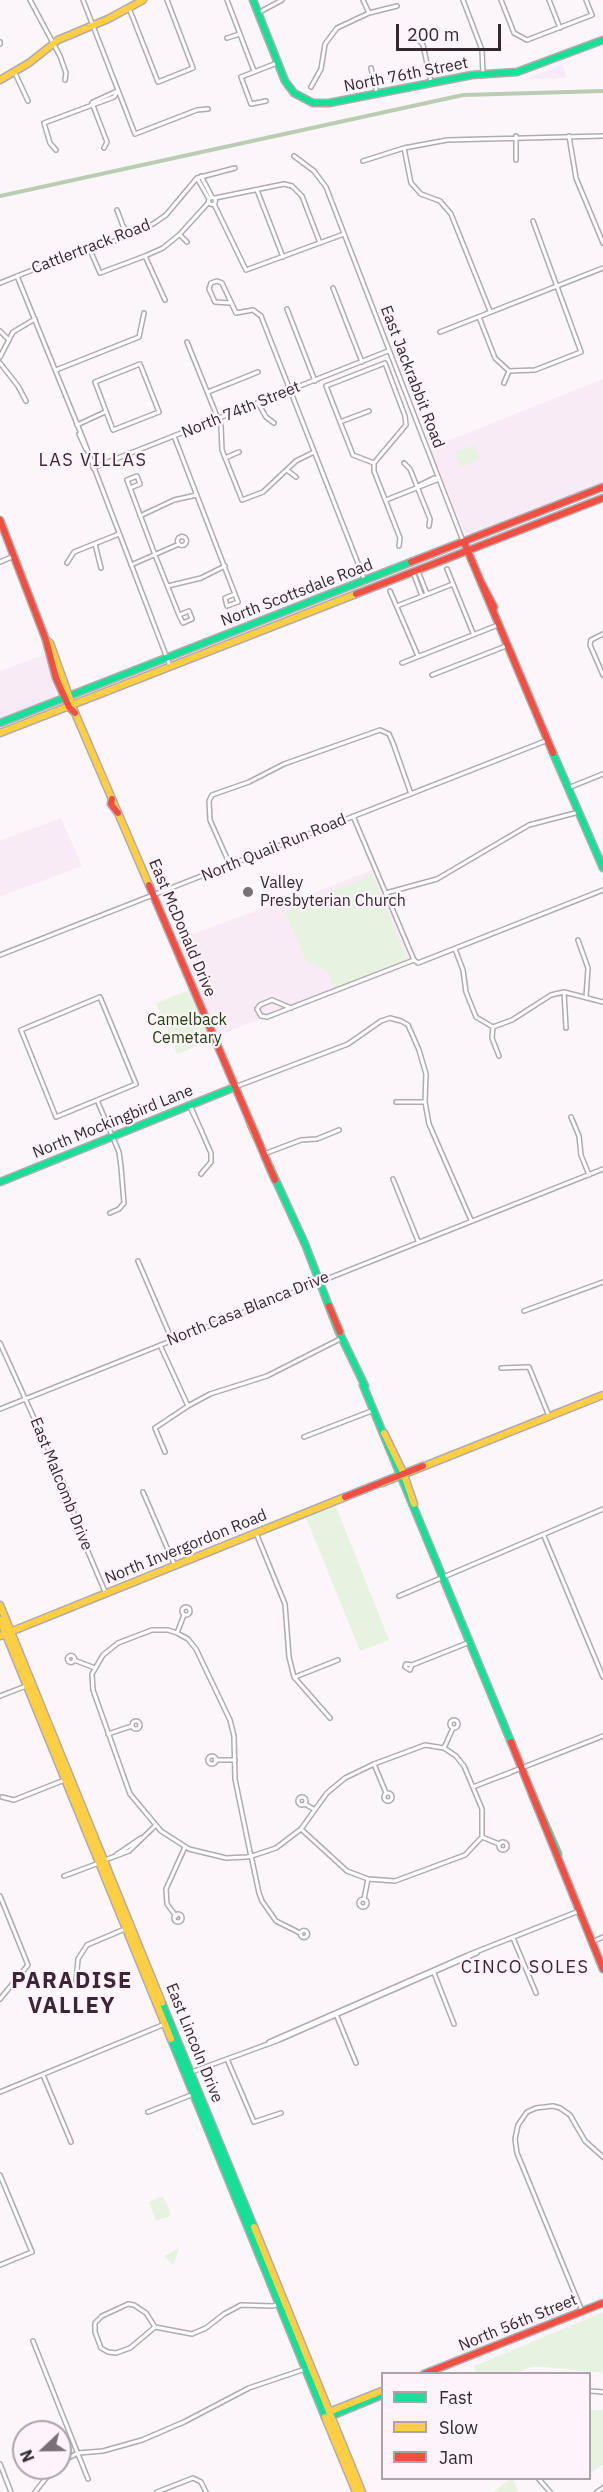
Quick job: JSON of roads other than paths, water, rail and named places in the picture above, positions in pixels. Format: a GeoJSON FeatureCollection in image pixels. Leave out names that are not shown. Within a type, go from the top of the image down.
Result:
{"type":"FeatureCollection","features":[{"type":"Feature","properties":{"kind":"street"},"geometry":{"type":"LineString","coordinates":[[30,0],[66,73],[65,80]]}},
{"type":"Feature","properties":{"kind":"street"},"geometry":{"type":"LineString","coordinates":[[83,0],[135,134],[196,110],[208,109]]}},
{"type":"Feature","properties":{"kind":"street"},"geometry":{"type":"LineString","coordinates":[[0,80],[15,73],[53,44],[143,0]]}},
{"type":"Feature","properties":{"kind":"street"},"geometry":{"type":"LineString","coordinates":[[129,7],[158,82],[193,68],[167,0]]}},
{"type":"Feature","properties":{"kind":"street"},"geometry":{"type":"LineString","coordinates":[[227,0],[254,71]]}},
{"type":"Feature","properties":{"kind":"street"},"geometry":{"type":"LineString","coordinates":[[253,0],[277,63],[241,77],[251,104],[266,100]]}},
{"type":"Feature","properties":{"kind":"street"},"geometry":{"type":"LineString","coordinates":[[258,13],[282,0]]}},
{"type":"Feature","properties":{"kind":"street"},"geometry":{"type":"LineString","coordinates":[[363,0],[369,13]]}},
{"type":"Feature","properties":{"kind":"street"},"geometry":{"type":"LineString","coordinates":[[463,0],[482,50],[483,74]]}},
{"type":"Feature","properties":{"kind":"street"},"geometry":{"type":"LineString","coordinates":[[501,0],[514,33],[523,39],[532,40],[592,15],[586,0]]}},
{"type":"Feature","properties":{"kind":"street"},"geometry":{"type":"LineString","coordinates":[[549,0],[560,28]]}},
{"type":"Feature","properties":{"kind":"street"},"geometry":{"type":"LineString","coordinates":[[311,87],[321,69],[329,37],[341,25],[369,13],[397,6]]}},
{"type":"Feature","properties":{"kind":"street"},"geometry":{"type":"LineString","coordinates":[[227,38],[240,34]]}},
{"type":"Feature","properties":{"kind":"street"},"geometry":{"type":"LineString","coordinates":[[418,39],[423,45],[431,82]]}},
{"type":"Feature","properties":{"kind":"street","name":"North 76th Street"},"geometry":{"type":"LineString","coordinates":[[277,63],[294,93],[308,101],[321,104],[431,82],[483,74],[512,73],[532,68],[603,40]]}},
{"type":"Feature","properties":{"kind":"street"},"geometry":{"type":"LineString","coordinates":[[371,68],[377,94]]}},
{"type":"Feature","properties":{"kind":"street"},"geometry":{"type":"LineString","coordinates":[[15,73],[28,101]]}},
{"type":"Feature","properties":{"kind":"street"},"geometry":{"type":"LineString","coordinates":[[56,150],[50,143],[44,123],[92,103],[114,97],[118,91]]}},
{"type":"Feature","properties":{"kind":"street"},"geometry":{"type":"LineString","coordinates":[[92,103],[107,142],[104,148]]}},
{"type":"Feature","properties":{"kind":"street"},"geometry":{"type":"LineString","coordinates":[[363,161],[404,148],[447,140],[516,136],[603,136]]}},
{"type":"Feature","properties":{"kind":"street"},"geometry":{"type":"LineString","coordinates":[[516,136],[516,160]]}},
{"type":"Feature","properties":{"kind":"street"},"geometry":{"type":"LineString","coordinates":[[570,136],[576,178],[603,243]]}},
{"type":"Feature","properties":{"kind":"street"},"geometry":{"type":"LineString","coordinates":[[404,148],[411,183],[421,194],[440,201],[451,214],[490,311]]}},
{"type":"Feature","properties":{"kind":"street","name":"East Jackrabbit Road"},"geometry":{"type":"LineString","coordinates":[[294,156],[321,178],[438,479],[482,584],[493,604],[493,611],[507,645],[603,868]]}},
{"type":"Feature","properties":{"kind":"street"},"geometry":{"type":"LineString","coordinates":[[235,168],[199,177],[246,270],[344,234]]}},
{"type":"Feature","properties":{"kind":"street","name":"Cattlertrack Road"},"geometry":{"type":"LineString","coordinates":[[0,283],[124,237],[160,220],[199,177]]}},
{"type":"Feature","properties":{"kind":"street"},"geometry":{"type":"LineString","coordinates":[[90,250],[100,273],[163,248],[180,234],[212,200],[284,184],[299,191],[320,243]]}},
{"type":"Feature","properties":{"kind":"street"},"geometry":{"type":"LineString","coordinates":[[257,189],[283,257]]}},
{"type":"Feature","properties":{"kind":"street"},"geometry":{"type":"LineString","coordinates":[[117,210],[124,237]]}},
{"type":"Feature","properties":{"kind":"street"},"geometry":{"type":"LineString","coordinates":[[479,317],[495,358],[509,371],[525,372],[581,352],[533,221]]}},
{"type":"Feature","properties":{"kind":"street"},"geometry":{"type":"LineString","coordinates":[[123,226],[130,234]]}},
{"type":"Feature","properties":{"kind":"street"},"geometry":{"type":"LineString","coordinates":[[180,234],[187,242]]}},
{"type":"Feature","properties":{"kind":"street"},"geometry":{"type":"LineString","coordinates":[[145,256],[165,300]]}},
{"type":"Feature","properties":{"kind":"street"},"geometry":{"type":"LineString","coordinates":[[440,332],[603,268]]}},
{"type":"Feature","properties":{"kind":"street"},"geometry":{"type":"LineString","coordinates":[[17,276],[56,370],[171,668]]}},
{"type":"Feature","properties":{"kind":"street"},"geometry":{"type":"LineString","coordinates":[[230,303],[215,302],[209,288],[211,283],[217,281],[222,283],[236,313],[253,310],[261,316],[365,580]]}},
{"type":"Feature","properties":{"kind":"street"},"geometry":{"type":"LineString","coordinates":[[333,288],[362,362]]}},
{"type":"Feature","properties":{"kind":"street"},"geometry":{"type":"LineString","coordinates":[[287,309],[315,381]]}},
{"type":"Feature","properties":{"kind":"street"},"geometry":{"type":"LineString","coordinates":[[56,370],[139,337],[144,313]]}},
{"type":"Feature","properties":{"kind":"street"},"geometry":{"type":"LineString","coordinates":[[0,357],[13,332],[34,319]]}},
{"type":"Feature","properties":{"kind":"street"},"geometry":{"type":"LineString","coordinates":[[0,331],[9,340]]}},
{"type":"Feature","properties":{"kind":"street"},"geometry":{"type":"LineString","coordinates":[[187,342],[223,431],[221,446],[242,500],[263,492],[296,461],[314,452]]}},
{"type":"Feature","properties":{"kind":"street","name":"North 74th Street"},"geometry":{"type":"LineString","coordinates":[[93,468],[388,351]]}},
{"type":"Feature","properties":{"kind":"street"},"geometry":{"type":"LineString","coordinates":[[0,363],[18,386],[26,401]]}},
{"type":"Feature","properties":{"kind":"street"},"geometry":{"type":"LineString","coordinates":[[385,363],[405,416],[406,425],[374,463],[353,455],[326,386],[385,363]]}},
{"type":"Feature","properties":{"kind":"street"},"geometry":{"type":"LineString","coordinates":[[140,364],[159,412],[113,430],[106,412],[95,382],[140,364]]}},
{"type":"Feature","properties":{"kind":"street"},"geometry":{"type":"LineString","coordinates":[[504,383],[509,371]]}},
{"type":"Feature","properties":{"kind":"street"},"geometry":{"type":"LineString","coordinates":[[208,392],[258,372]]}},
{"type":"Feature","properties":{"kind":"street"},"geometry":{"type":"LineString","coordinates":[[258,403],[266,417],[274,423]]}},
{"type":"Feature","properties":{"kind":"street"},"geometry":{"type":"LineString","coordinates":[[340,422],[369,411]]}},
{"type":"Feature","properties":{"kind":"street"},"geometry":{"type":"LineString","coordinates":[[77,425],[106,412]]}},
{"type":"Feature","properties":{"kind":"street"},"geometry":{"type":"LineString","coordinates":[[174,436],[225,566],[238,602],[227,606],[225,598],[235,594]]}},
{"type":"Feature","properties":{"kind":"street"},"geometry":{"type":"LineString","coordinates":[[225,458],[239,453]]}},
{"type":"Feature","properties":{"kind":"street"},"geometry":{"type":"LineString","coordinates":[[374,463],[400,538],[399,546]]}},
{"type":"Feature","properties":{"kind":"street"},"geometry":{"type":"LineString","coordinates":[[404,463],[410,470],[430,519],[429,526]]}},
{"type":"Feature","properties":{"kind":"street"},"geometry":{"type":"LineString","coordinates":[[288,470],[296,477]]}},
{"type":"Feature","properties":{"kind":"street"},"geometry":{"type":"LineString","coordinates":[[129,488],[140,484],[137,476],[127,480],[129,488],[179,615],[183,623],[192,619],[189,611],[179,615]]}},
{"type":"Feature","properties":{"kind":"street"},"geometry":{"type":"LineString","coordinates":[[386,500],[417,488],[425,482],[438,479]]}},
{"type":"Feature","properties":{"kind":"street","name":"North Scottsdale Road"},"geometry":{"type":"LineString","coordinates":[[0,723],[603,487]]}},
{"type":"Feature","properties":{"kind":"street"},"geometry":{"type":"LineString","coordinates":[[140,516],[174,500],[197,495]]}},
{"type":"Feature","properties":{"kind":"street","name":"North Scottsdale Road"},"geometry":{"type":"LineString","coordinates":[[0,733],[603,498]]}},
{"type":"Feature","properties":{"kind":"street"},"geometry":{"type":"LineString","coordinates":[[567,501],[570,511]]}},
{"type":"Feature","properties":{"kind":"street"},"geometry":{"type":"LineString","coordinates":[[542,511],[546,521]]}},
{"type":"Feature","properties":{"kind":"street"},"geometry":{"type":"LineString","coordinates":[[0,520],[46,640],[50,643],[71,706]]}},
{"type":"Feature","properties":{"kind":"street"},"geometry":{"type":"LineString","coordinates":[[68,563],[74,552],[119,534]]}},
{"type":"Feature","properties":{"kind":"street"},"geometry":{"type":"LineString","coordinates":[[95,544],[101,568]]}},
{"type":"Feature","properties":{"kind":"street"},"geometry":{"type":"LineString","coordinates":[[131,565],[179,544]]}},
{"type":"Feature","properties":{"kind":"street"},"geometry":{"type":"LineString","coordinates":[[0,561],[14,556]]}},
{"type":"Feature","properties":{"kind":"street"},"geometry":{"type":"LineString","coordinates":[[168,586],[201,578],[225,566]]}},
{"type":"Feature","properties":{"kind":"street"},"geometry":{"type":"LineString","coordinates":[[447,569],[474,634]]}},
{"type":"Feature","properties":{"kind":"street"},"geometry":{"type":"LineString","coordinates":[[415,572],[427,594]]}},
{"type":"Feature","properties":{"kind":"street"},"geometry":{"type":"LineString","coordinates":[[415,572],[422,596]]}},
{"type":"Feature","properties":{"kind":"street"},"geometry":{"type":"LineString","coordinates":[[397,606],[453,584]]}},
{"type":"Feature","properties":{"kind":"street"},"geometry":{"type":"LineString","coordinates":[[390,591],[419,656]]}},
{"type":"Feature","properties":{"kind":"street"},"geometry":{"type":"LineString","coordinates":[[402,663],[499,624]]}},
{"type":"Feature","properties":{"kind":"street"},"geometry":{"type":"LineString","coordinates":[[603,634],[591,640],[603,675]]}},
{"type":"Feature","properties":{"kind":"street"},"geometry":{"type":"LineString","coordinates":[[432,675],[507,645]]}},
{"type":"Feature","properties":{"kind":"street","name":"East McDonald Drive"},"geometry":{"type":"LineString","coordinates":[[71,706],[112,799],[111,804],[118,813],[402,1475],[603,1969]]}},
{"type":"Feature","properties":{"kind":"street"},"geometry":{"type":"LineString","coordinates":[[230,865],[207,811],[212,795],[249,782],[284,764],[380,730],[389,734],[393,742],[411,794]]}},
{"type":"Feature","properties":{"kind":"street","name":"North Quail Run Road"},"geometry":{"type":"LineString","coordinates":[[0,956],[548,740]]}},
{"type":"Feature","properties":{"kind":"street"},"geometry":{"type":"LineString","coordinates":[[568,788],[603,774]]}},
{"type":"Feature","properties":{"kind":"street"},"geometry":{"type":"LineString","coordinates":[[386,893],[437,879],[529,825],[579,812]]}},
{"type":"Feature","properties":{"kind":"street"},"geometry":{"type":"LineString","coordinates":[[353,816],[414,960],[418,963],[603,890]]}},
{"type":"Feature","properties":{"kind":"street"},"geometry":{"type":"LineString","coordinates":[[578,940],[588,968],[586,997]]}},
{"type":"Feature","properties":{"kind":"street"},"geometry":{"type":"LineString","coordinates":[[455,949],[464,970],[466,992],[476,1017],[493,1027]]}},
{"type":"Feature","properties":{"kind":"street"},"geometry":{"type":"LineString","coordinates":[[291,1008],[272,1000],[260,1005],[257,1009],[261,1016],[267,1017],[291,1008],[414,960]]}},
{"type":"Feature","properties":{"kind":"street"},"geometry":{"type":"LineString","coordinates":[[493,1027],[512,1020],[551,995],[564,992],[603,1002]]}},
{"type":"Feature","properties":{"kind":"street"},"geometry":{"type":"LineString","coordinates":[[564,992],[566,1028]]}},
{"type":"Feature","properties":{"kind":"street"},"geometry":{"type":"LineString","coordinates":[[100,997],[136,1084],[97,1100],[56,1117],[21,1030],[100,997]]}},
{"type":"Feature","properties":{"kind":"street"},"geometry":{"type":"LineString","coordinates":[[236,1087],[348,1044],[381,1021],[395,1018],[408,1026],[419,1050],[426,1074],[425,1102],[429,1124],[471,1220]]}},
{"type":"Feature","properties":{"kind":"street"},"geometry":{"type":"LineString","coordinates":[[493,1027],[492,1038],[499,1056]]}},
{"type":"Feature","properties":{"kind":"street","name":"North Mockingbird Lane"},"geometry":{"type":"LineString","coordinates":[[0,1182],[236,1087]]}},
{"type":"Feature","properties":{"kind":"street"},"geometry":{"type":"LineString","coordinates":[[97,1100],[120,1160],[124,1203],[119,1209],[110,1213]]}},
{"type":"Feature","properties":{"kind":"street"},"geometry":{"type":"LineString","coordinates":[[396,1102],[425,1102]]}},
{"type":"Feature","properties":{"kind":"street"},"geometry":{"type":"LineString","coordinates":[[190,1105],[210,1153],[211,1162],[201,1174]]}},
{"type":"Feature","properties":{"kind":"street"},"geometry":{"type":"LineString","coordinates":[[571,1117],[579,1136],[581,1155],[589,1175]]}},
{"type":"Feature","properties":{"kind":"street"},"geometry":{"type":"LineString","coordinates":[[264,1155],[301,1140],[317,1139],[339,1130]]}},
{"type":"Feature","properties":{"kind":"street","name":"North Casa Blanca Drive"},"geometry":{"type":"LineString","coordinates":[[0,1409],[603,1169]]}},
{"type":"Feature","properties":{"kind":"street"},"geometry":{"type":"LineString","coordinates":[[393,1179],[418,1241]]}},
{"type":"Feature","properties":{"kind":"street"},"geometry":{"type":"LineString","coordinates":[[138,1261],[172,1340]]}},
{"type":"Feature","properties":{"kind":"street"},"geometry":{"type":"LineString","coordinates":[[524,1311],[603,1282]]}},
{"type":"Feature","properties":{"kind":"street"},"geometry":{"type":"LineString","coordinates":[[165,1452],[155,1428],[188,1406],[210,1394],[267,1376],[341,1335]]}},
{"type":"Feature","properties":{"kind":"street","name":"East Malcomb Drive"},"geometry":{"type":"LineString","coordinates":[[0,1343],[68,1493],[80,1533],[106,1594]]}},
{"type":"Feature","properties":{"kind":"street"},"geometry":{"type":"LineString","coordinates":[[160,1345],[188,1406]]}},
{"type":"Feature","properties":{"kind":"street"},"geometry":{"type":"LineString","coordinates":[[0,1356],[5,1355]]}},
{"type":"Feature","properties":{"kind":"street"},"geometry":{"type":"LineString","coordinates":[[501,1368],[529,1367],[549,1416]]}},
{"type":"Feature","properties":{"kind":"street","name":"North Invergordon Road"},"geometry":{"type":"LineString","coordinates":[[6,1634],[603,1395]]}},
{"type":"Feature","properties":{"kind":"street"},"geometry":{"type":"LineString","coordinates":[[304,1437],[374,1410]]}},
{"type":"Feature","properties":{"kind":"street"},"geometry":{"type":"LineString","coordinates":[[143,1492],[175,1566]]}},
{"type":"Feature","properties":{"kind":"street"},"geometry":{"type":"LineString","coordinates":[[399,1596],[603,1509]]}},
{"type":"Feature","properties":{"kind":"street"},"geometry":{"type":"LineString","coordinates":[[256,1533],[285,1604],[289,1657],[294,1677],[330,1718]]}},
{"type":"Feature","properties":{"kind":"street"},"geometry":{"type":"LineString","coordinates":[[544,1536],[603,1677]]}},
{"type":"Feature","properties":{"kind":"street","name":"East Lincoln Drive"},"geometry":{"type":"LineString","coordinates":[[0,1605],[6,1634]]}},
{"type":"Feature","properties":{"kind":"street"},"geometry":{"type":"LineString","coordinates":[[177,1633],[184,1615]]}},
{"type":"Feature","properties":{"kind":"street","name":"East Lincoln Drive"},"geometry":{"type":"LineString","coordinates":[[0,1620],[30,1684],[308,2368],[362,2492]]}},
{"type":"Feature","properties":{"kind":"street"},"geometry":{"type":"LineString","coordinates":[[300,1933],[281,1925],[266,1910],[259,1893],[251,1856],[235,1779],[230,1719],[196,1649],[188,1639],[177,1633],[168,1630],[152,1630],[118,1643],[103,1655],[92,1674],[93,1690],[130,1794],[156,1826],[185,1847],[215,1857],[251,1856],[276,1848],[301,1829],[327,1793],[338,1784],[374,1764],[424,1745],[444,1748],[456,1755],[464,1766],[482,1809],[482,1837],[465,1856],[395,1881],[368,1879],[347,1871],[301,1829]]}},
{"type":"Feature","properties":{"kind":"street"},"geometry":{"type":"LineString","coordinates":[[412,1665],[470,1641]]}},
{"type":"Feature","properties":{"kind":"street"},"geometry":{"type":"LineString","coordinates":[[74,1660],[95,1668]]}},
{"type":"Feature","properties":{"kind":"street"},"geometry":{"type":"LineString","coordinates":[[294,1677],[338,1660]]}},
{"type":"Feature","properties":{"kind":"street"},"geometry":{"type":"LineString","coordinates":[[0,1696],[30,1684]]}},
{"type":"Feature","properties":{"kind":"street"},"geometry":{"type":"LineString","coordinates":[[108,1734],[132,1726]]}},
{"type":"Feature","properties":{"kind":"street"},"geometry":{"type":"LineString","coordinates":[[444,1748],[453,1728]]}},
{"type":"Feature","properties":{"kind":"street"},"geometry":{"type":"LineString","coordinates":[[473,1788],[603,1736]]}},
{"type":"Feature","properties":{"kind":"street"},"geometry":{"type":"LineString","coordinates":[[216,1760],[235,1760]]}},
{"type":"Feature","properties":{"kind":"street"},"geometry":{"type":"LineString","coordinates":[[374,1764],[386,1793]]}},
{"type":"Feature","properties":{"kind":"street"},"geometry":{"type":"LineString","coordinates":[[2,1797],[14,1800],[68,1778]]}},
{"type":"Feature","properties":{"kind":"street"},"geometry":{"type":"LineString","coordinates":[[305,1803],[315,1810]]}},
{"type":"Feature","properties":{"kind":"street"},"geometry":{"type":"LineString","coordinates":[[64,1876],[129,1851],[156,1826]]}},
{"type":"Feature","properties":{"kind":"street"},"geometry":{"type":"LineString","coordinates":[[482,1837],[500,1845]]}},
{"type":"Feature","properties":{"kind":"street"},"geometry":{"type":"LineString","coordinates":[[176,1916],[167,1904],[166,1889],[185,1847]]}},
{"type":"Feature","properties":{"kind":"street"},"geometry":{"type":"LineString","coordinates":[[364,1899],[368,1879]]}},
{"type":"Feature","properties":{"kind":"street"},"geometry":{"type":"LineString","coordinates":[[0,1896],[27,1965],[0,1999]]}},
{"type":"Feature","properties":{"kind":"street"},"geometry":{"type":"LineString","coordinates":[[188,2073],[336,2014],[578,1909]]}},
{"type":"Feature","properties":{"kind":"street"},"geometry":{"type":"LineString","coordinates":[[76,1981],[78,1959],[83,1948],[91,1942],[129,1927]]}},
{"type":"Feature","properties":{"kind":"street"},"geometry":{"type":"LineString","coordinates":[[592,1942],[603,1937]]}},
{"type":"Feature","properties":{"kind":"street"},"geometry":{"type":"LineString","coordinates":[[513,1938],[536,1994]]}},
{"type":"Feature","properties":{"kind":"street"},"geometry":{"type":"LineString","coordinates":[[433,1972],[454,2024]]}},
{"type":"Feature","properties":{"kind":"street"},"geometry":{"type":"LineString","coordinates":[[336,2014],[356,2062]]}},
{"type":"Feature","properties":{"kind":"street"},"geometry":{"type":"LineString","coordinates":[[0,2092],[168,2023]]}},
{"type":"Feature","properties":{"kind":"street"},"geometry":{"type":"LineString","coordinates":[[227,2059],[254,2122],[281,2113]]}},
{"type":"Feature","properties":{"kind":"street"},"geometry":{"type":"LineString","coordinates":[[43,2075],[71,2142]]}},
{"type":"Feature","properties":{"kind":"street"},"geometry":{"type":"LineString","coordinates":[[148,2112],[196,2093]]}},
{"type":"Feature","properties":{"kind":"street"},"geometry":{"type":"LineString","coordinates":[[582,2311],[517,2153],[514,2139],[518,2125],[527,2112],[536,2108],[553,2106],[570,2115],[585,2141],[603,2157]]}},
{"type":"Feature","properties":{"kind":"street"},"geometry":{"type":"LineString","coordinates":[[0,2175],[32,2252],[0,2265]]}},
{"type":"Feature","properties":{"kind":"street"},"geometry":{"type":"LineString","coordinates":[[155,2327],[130,2348],[108,2352],[96,2339],[95,2323],[109,2311],[121,2306],[134,2305],[147,2313],[155,2327],[192,2334],[206,2328],[224,2314],[241,2305],[282,2303]]}},
{"type":"Feature","properties":{"kind":"street","name":"North 56th Street"},"geometry":{"type":"LineString","coordinates":[[428,2372],[443,2368],[603,2303]]}},
{"type":"Feature","properties":{"kind":"street"},"geometry":{"type":"LineString","coordinates":[[33,2341],[88,2479]]}},
{"type":"Feature","properties":{"kind":"street"},"geometry":{"type":"LineString","coordinates":[[72,2456],[78,2453],[103,2451],[142,2440],[184,2422],[249,2388],[308,2368]]}},
{"type":"Feature","properties":{"kind":"street","name":"North 56th Street"},"geometry":{"type":"LineString","coordinates":[[437,2372],[443,2368]]}},
{"type":"Feature","properties":{"kind":"street"},"geometry":{"type":"LineString","coordinates":[[328,2415],[381,2393]]}},
{"type":"Feature","properties":{"kind":"street","name":"East Lincoln Drive"},"geometry":{"type":"LineString","coordinates":[[328,2415],[356,2492]]}},
{"type":"Feature","properties":{"kind":"street"},"geometry":{"type":"LineString","coordinates":[[0,2464],[11,2492]]}},
{"type":"Feature","properties":{"kind":"street"},"geometry":{"type":"LineString","coordinates":[[157,2492],[193,2478],[201,2482],[206,2492]]}},
{"type":"Feature","properties":{"kind":"street"},"geometry":{"type":"LineString","coordinates":[[35,2492],[44,2480]]}},
{"type":"Feature","properties":{"kind":"street"},"geometry":{"type":"LineString","coordinates":[[540,2480],[549,2492]]}},
{"type":"Feature","properties":{"kind":"street"},"geometry":{"type":"LineString","coordinates":[[597,2492],[603,2488]]}},
{"type":"Feature","properties":{"kind":"waterway"},"geometry":{"type":"LineString","coordinates":[[0,196],[463,95],[603,91]]}},
{"type":"Feature","properties":{"kind":"place","name":"Valley Presbyterian Church"},"geometry":{"type":"Point","coordinates":[248,892]}},
{"type":"Feature","properties":{"kind":"district","name":"LAS VILLAS"},"geometry":{"type":"Point","coordinates":[93,461]}},
{"type":"Feature","properties":{"kind":"district","name":"CINCO SOLES"},"geometry":{"type":"Point","coordinates":[525,1968]}},
{"type":"Feature","properties":{"kind":"district","name":"PARADISE VALLEY"},"geometry":{"type":"Point","coordinates":[72,1994]}},
{"type":"Feature","properties":{"kind":"park label","name":"Camelback Cemetary"},"geometry":{"type":"Point","coordinates":[187,1029]}}]}
